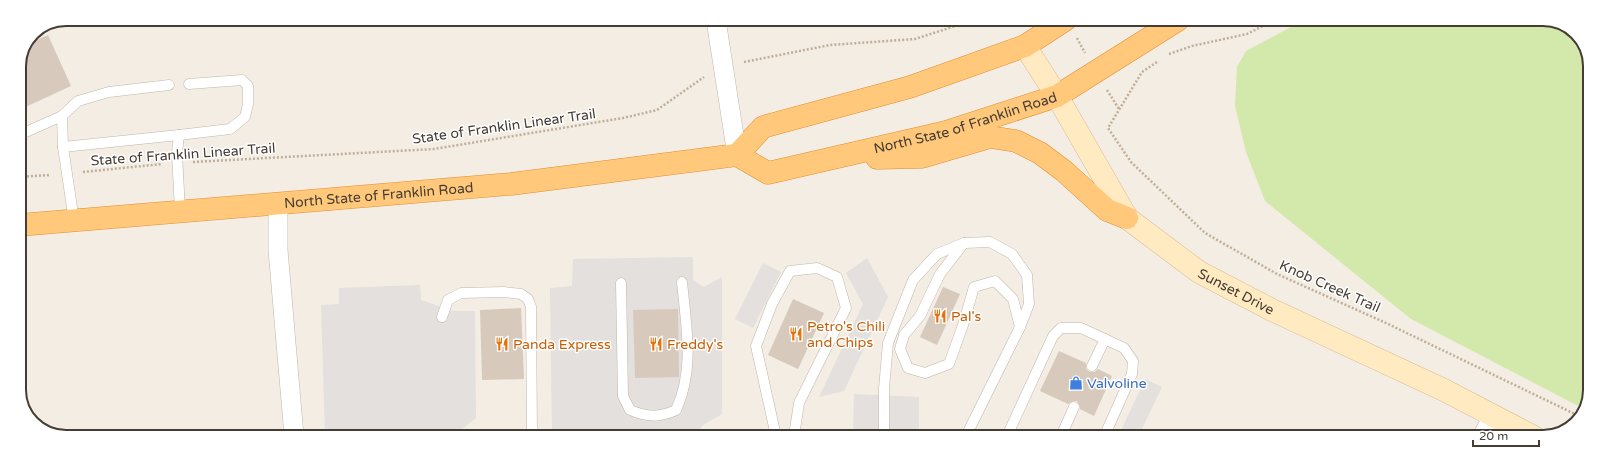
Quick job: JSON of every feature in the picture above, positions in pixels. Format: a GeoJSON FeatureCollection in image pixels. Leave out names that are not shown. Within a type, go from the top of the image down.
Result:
{"type":"FeatureCollection","features":[{"type":"Feature","properties":{"kind":"highway"},"geometry":{"type":"LineString","coordinates":[[737,155],[763,127],[910,87],[1025,46],[1056,26]]}},
{"type":"Feature","properties":{"kind":"highway","name":"North State of Franklin Road"},"geometry":{"type":"LineString","coordinates":[[26,224],[511,184],[737,155],[768,173],[946,132],[1057,96],[1168,26]]}},
{"type":"Feature","properties":{"kind":"highway"},"geometry":{"type":"LineString","coordinates":[[834,159],[922,157],[990,137],[1016,141],[1040,153],[1052,162],[1107,210],[1127,218]]}},
{"type":"Feature","properties":{"kind":"main road","name":"Sunset Drive"},"geometry":{"type":"LineString","coordinates":[[1025,46],[1057,96],[1127,218],[1199,272],[1272,310],[1444,390],[1520,430]]}},
{"type":"Feature","properties":{"kind":"street"},"geometry":{"type":"LineString","coordinates":[[717,26],[737,155]]}},
{"type":"Feature","properties":{"kind":"street"},"geometry":{"type":"LineString","coordinates":[[278,203],[278,250],[293,430]]}},
{"type":"Feature","properties":{"kind":"street"},"geometry":{"type":"LineString","coordinates":[[1486,430],[1493,416]]}},
{"type":"Feature","properties":{"kind":"lane"},"geometry":{"type":"LineString","coordinates":[[63,147],[230,129],[245,118],[248,104],[248,86],[242,80],[189,84]]}},
{"type":"Feature","properties":{"kind":"lane"},"geometry":{"type":"LineString","coordinates":[[26,132],[62,116],[78,101],[109,92],[169,85]]}},
{"type":"Feature","properties":{"kind":"lane"},"geometry":{"type":"LineString","coordinates":[[62,116],[63,147],[74,221]]}},
{"type":"Feature","properties":{"kind":"lane"},"geometry":{"type":"LineString","coordinates":[[179,135],[178,163],[180,211]]}},
{"type":"Feature","properties":{"kind":"lane"},"geometry":{"type":"LineString","coordinates":[[884,430],[884,388],[888,343],[913,280],[937,254],[964,243],[990,242],[1012,254],[1027,275],[1029,304],[1020,326],[969,430]]}},
{"type":"Feature","properties":{"kind":"lane"},"geometry":{"type":"LineString","coordinates":[[964,243],[940,274],[920,316],[904,335],[900,350],[908,368],[925,373],[949,364],[963,325],[974,287],[995,281],[1013,299],[1020,326]]}},
{"type":"Feature","properties":{"kind":"lane"},"geometry":{"type":"LineString","coordinates":[[775,430],[756,346],[772,304],[790,271],[817,268],[837,277],[846,308],[799,403],[795,430]]}},
{"type":"Feature","properties":{"kind":"lane"},"geometry":{"type":"LineString","coordinates":[[621,283],[623,396],[630,410],[644,416],[664,415],[676,410],[682,398],[687,374],[688,341],[682,282]]}},
{"type":"Feature","properties":{"kind":"lane"},"geometry":{"type":"LineString","coordinates":[[442,317],[448,300],[461,293],[504,292],[520,294],[528,299],[531,307],[532,430]]}},
{"type":"Feature","properties":{"kind":"lane"},"geometry":{"type":"LineString","coordinates":[[1010,430],[1053,336],[1061,328],[1081,328],[1124,348],[1133,361],[1132,374],[1107,430]]}},
{"type":"Feature","properties":{"kind":"lane"},"geometry":{"type":"LineString","coordinates":[[1092,366],[1105,339]]}},
{"type":"Feature","properties":{"kind":"lane"},"geometry":{"type":"LineString","coordinates":[[1064,430],[1074,407]]}},
{"type":"Feature","properties":{"kind":"path","name":"State of Franklin Linear Trail"},"geometry":{"type":"LineString","coordinates":[[26,176],[178,163],[434,149],[623,118],[656,110],[707,75],[724,67],[747,61],[830,45],[915,39],[955,26]]}},
{"type":"Feature","properties":{"kind":"path"},"geometry":{"type":"LineString","coordinates":[[1167,55],[1192,46],[1247,34],[1263,26]]}},
{"type":"Feature","properties":{"kind":"path","name":"Knob Creek Trail"},"geometry":{"type":"LineString","coordinates":[[1160,59],[1142,72],[1108,128],[1131,162],[1205,233],[1277,274],[1386,323],[1575,414]]}},
{"type":"Feature","properties":{"kind":"green space"},"geometry":{"type":"Polygon","coordinates":[[[1293,26],[1548,26],[1563,31],[1573,40],[1580,51],[1583,64],[1583,395],[1579,407],[1411,319],[1265,201],[1246,152],[1235,106],[1237,67],[1246,51],[1293,26]]]}},
{"type":"Feature","properties":{"kind":"shaded area"},"geometry":{"type":"Polygon","coordinates":[[[693,257],[693,280],[704,287],[722,277],[722,414],[703,425],[699,430],[552,430],[550,288],[572,286],[573,259],[693,257]]]}},
{"type":"Feature","properties":{"kind":"shaded area"},"geometry":{"type":"Polygon","coordinates":[[[867,258],[888,297],[844,391],[819,397],[863,304],[846,273],[867,258]]]}},
{"type":"Feature","properties":{"kind":"shaded area"},"geometry":{"type":"Polygon","coordinates":[[[763,263],[781,272],[753,328],[735,319],[763,263]]]}},
{"type":"Feature","properties":{"kind":"shaded area"},"geometry":{"type":"Polygon","coordinates":[[[420,285],[421,300],[454,311],[475,311],[476,418],[461,430],[325,430],[321,305],[339,304],[339,288],[420,285]]]}},
{"type":"Feature","properties":{"kind":"shaded area"},"geometry":{"type":"Polygon","coordinates":[[[1145,379],[1162,387],[1141,430],[1121,430],[1145,379]]]}},
{"type":"Feature","properties":{"kind":"shaded area"},"geometry":{"type":"Polygon","coordinates":[[[854,394],[919,397],[919,430],[853,430],[854,394]]]}},
{"type":"Feature","properties":{"kind":"building"},"geometry":{"type":"Polygon","coordinates":[[[48,35],[71,86],[26,107],[27,59],[29,51],[36,40],[48,35]]]}},
{"type":"Feature","properties":{"kind":"building","name":"Pal's"},"geometry":{"type":"Polygon","coordinates":[[[943,287],[960,294],[937,345],[920,337],[943,287]]]}},
{"type":"Feature","properties":{"kind":"building","name":"Petro's Chili and Chips"},"geometry":{"type":"Polygon","coordinates":[[[793,299],[824,313],[798,369],[768,355],[793,299]]]}},
{"type":"Feature","properties":{"kind":"building","name":"Panda Express"},"geometry":{"type":"Polygon","coordinates":[[[521,308],[524,379],[482,380],[480,310],[521,308]]]}},
{"type":"Feature","properties":{"kind":"building","name":"Freddy's"},"geometry":{"type":"Polygon","coordinates":[[[678,309],[679,377],[635,378],[633,310],[678,309]]]}},
{"type":"Feature","properties":{"kind":"building","name":"Valvoline"},"geometry":{"type":"Polygon","coordinates":[[[1059,351],[1086,363],[1086,369],[1090,372],[1095,372],[1098,369],[1112,376],[1094,416],[1080,409],[1077,401],[1073,401],[1068,404],[1040,391],[1059,351]]]}},
{"type":"Feature","properties":{"kind":"place","name":"Pal's"},"geometry":{"type":"Point","coordinates":[940,316]}},
{"type":"Feature","properties":{"kind":"place","name":"Petro's Chili and Chips"},"geometry":{"type":"Point","coordinates":[796,334]}},
{"type":"Feature","properties":{"kind":"place","name":"Panda Express"},"geometry":{"type":"Point","coordinates":[502,344]}},
{"type":"Feature","properties":{"kind":"place","name":"Freddy's"},"geometry":{"type":"Point","coordinates":[656,344]}},
{"type":"Feature","properties":{"kind":"place","name":"Valvoline"},"geometry":{"type":"Point","coordinates":[1076,383]}}]}
